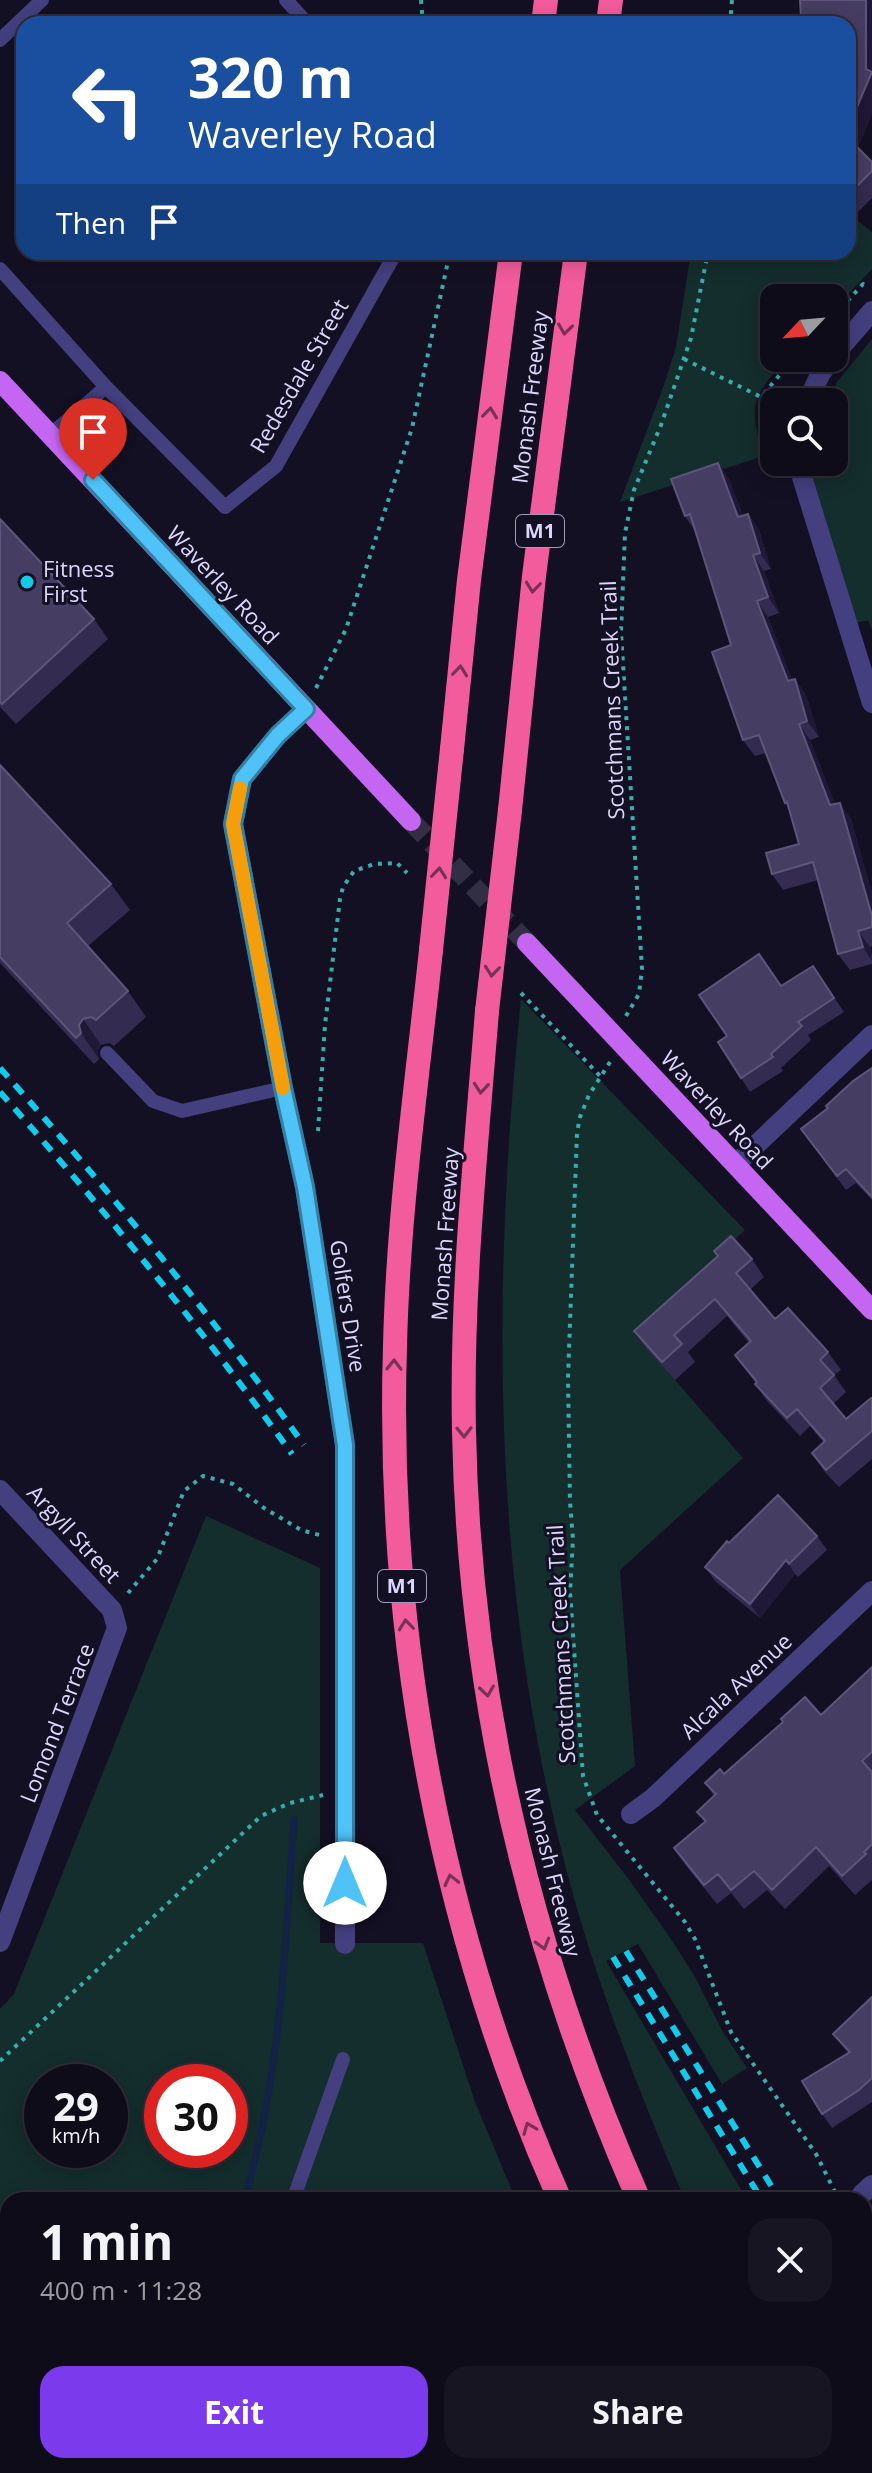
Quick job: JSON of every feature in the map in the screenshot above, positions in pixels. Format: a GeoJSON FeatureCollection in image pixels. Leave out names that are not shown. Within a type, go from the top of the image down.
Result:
{"type":"FeatureCollection","features":[{"type":"Feature","properties":{"kind":"highway","name":"Monash Freeway"},"geometry":{"type":"LineString","coordinates":[[510,260],[469,580],[399,1252],[394,1432],[396,1520],[406,1626],[432,1799],[455,1899],[512,2085],[557,2192]]}},
{"type":"Feature","properties":{"kind":"highway","name":"Monash Freeway"},"geometry":{"type":"LineString","coordinates":[[575,260],[534,576],[487,1011],[472,1204],[464,1431],[476,1612],[492,1718],[525,1881],[580,2055],[635,2192]]}},
{"type":"Feature","properties":{"kind":"main road","name":"Waverley Road"},"geometry":{"type":"LineString","coordinates":[[0,381],[411,821]]}},
{"type":"Feature","properties":{"kind":"main road","name":"Waverley Road"},"geometry":{"type":"LineString","coordinates":[[527,943],[872,1310]]}},
{"type":"Feature","properties":{"kind":"street"},"geometry":{"type":"LineString","coordinates":[[848,339],[872,311]]}},
{"type":"Feature","properties":{"kind":"street"},"geometry":{"type":"LineString","coordinates":[[802,476],[872,703]]}},
{"type":"Feature","properties":{"kind":"street","name":"Golfers Drive"},"geometry":{"type":"LineString","coordinates":[[306,709],[278,735],[242,779],[233,824],[305,1187],[345,1445],[345,1944]]}},
{"type":"Feature","properties":{"kind":"street"},"geometry":{"type":"LineString","coordinates":[[736,1164],[872,1035]]}},
{"type":"Feature","properties":{"kind":"street","name":"Argyll Street"},"geometry":{"type":"LineString","coordinates":[[0,1490],[112,1610]]}},
{"type":"Feature","properties":{"kind":"street","name":"Alcala Avenue"},"geometry":{"type":"LineString","coordinates":[[631,1814],[653,1798],[872,1591]]}},
{"type":"Feature","properties":{"kind":"street","name":"Lomond Terrace"},"geometry":{"type":"LineString","coordinates":[[0,1942],[113,1641],[117,1628],[112,1610]]}},
{"type":"Feature","properties":{"kind":"lane"},"geometry":{"type":"LineString","coordinates":[[25,16],[42,0]]}},
{"type":"Feature","properties":{"kind":"lane"},"geometry":{"type":"LineString","coordinates":[[286,0],[301,16]]}},
{"type":"Feature","properties":{"kind":"lane"},"geometry":{"type":"LineString","coordinates":[[0,40],[16,25]]}},
{"type":"Feature","properties":{"kind":"lane","name":"Redesdale Street"},"geometry":{"type":"LineString","coordinates":[[106,387],[225,507],[276,466],[392,260]]}},
{"type":"Feature","properties":{"kind":"lane"},"geometry":{"type":"LineString","coordinates":[[0,269],[106,387],[51,434]]}},
{"type":"Feature","properties":{"kind":"lane"},"geometry":{"type":"LineString","coordinates":[[107,1053],[153,1101],[182,1111],[283,1088]]}},
{"type":"Feature","properties":{"kind":"lane"},"geometry":{"type":"LineString","coordinates":[[296,2192],[343,2059]]}},
{"type":"Feature","properties":{"kind":"path"},"geometry":{"type":"LineString","coordinates":[[306,709],[346,629],[412,428],[448,260]]}},
{"type":"Feature","properties":{"kind":"path","name":"Scotchmans Creek Trail"},"geometry":{"type":"LineString","coordinates":[[628,1011],[639,994],[642,969],[621,656],[621,580],[625,533],[634,490],[684,359],[706,260]]}},
{"type":"Feature","properties":{"kind":"path"},"geometry":{"type":"LineString","coordinates":[[684,359],[761,397],[782,372]]}},
{"type":"Feature","properties":{"kind":"path"},"geometry":{"type":"LineString","coordinates":[[317,1146],[331,958],[343,887],[354,871],[374,864],[397,863],[407,873]]}},
{"type":"Feature","properties":{"kind":"path"},"geometry":{"type":"LineString","coordinates":[[521,993],[601,1077]]}},
{"type":"Feature","properties":{"kind":"path","name":"Scotchmans Creek Trail"},"geometry":{"type":"LineString","coordinates":[[608,1067],[589,1095],[577,1133],[568,1378],[573,1539],[570,1592],[583,1776],[597,1815],[685,1922],[695,1939],[731,2032],[816,2154],[835,2192]]}},
{"type":"Feature","properties":{"kind":"path"},"geometry":{"type":"LineString","coordinates":[[112,1610],[157,1559],[184,1491],[203,1476],[233,1484],[264,1508],[301,1530],[330,1538]]}},
{"type":"Feature","properties":{"kind":"path"},"geometry":{"type":"LineString","coordinates":[[0,2061],[261,1816],[290,1803],[345,1791]]}},
{"type":"Feature","properties":{"kind":"green space"},"geometry":{"type":"Polygon","coordinates":[[[856,219],[872,232],[872,269],[848,294],[848,284],[760,284],[760,372],[776,372],[760,388],[756,402],[760,457],[620,502],[676,347],[690,260],[856,260],[856,219]]]}},
{"type":"Feature","properties":{"kind":"green space"},"geometry":{"type":"Polygon","coordinates":[[[872,339],[872,630],[868,620],[855,623],[810,476],[848,476],[848,388],[835,388],[872,339]]]}},
{"type":"Feature","properties":{"kind":"green space"},"geometry":{"type":"Polygon","coordinates":[[[521,999],[745,1230],[634,1333],[743,1458],[620,1570],[635,1766],[575,1810],[673,1942],[723,2032],[747,2068],[722,2084],[638,1944],[606,1961],[742,2192],[682,2192],[605,1997],[568,1876],[543,1767],[524,1659],[511,1549],[504,1440],[502,1330],[511,1110],[521,999]]]}},
{"type":"Feature","properties":{"kind":"green space"},"geometry":{"type":"Polygon","coordinates":[[[206,1516],[320,1568],[320,1943],[423,1943],[475,2102],[513,2192],[0,2192],[0,2009],[14,1994],[206,1516]]]}},
{"type":"Feature","properties":{"kind":"building"},"geometry":{"type":"Polygon","coordinates":[[[800,0],[866,0],[866,69],[872,72],[856,109],[856,16],[801,16],[800,0]]]}},
{"type":"Feature","properties":{"kind":"building"},"geometry":{"type":"Polygon","coordinates":[[[856,146],[872,162],[872,171],[856,187],[856,146]]]}},
{"type":"Feature","properties":{"kind":"building"},"geometry":{"type":"Polygon","coordinates":[[[718,463],[738,517],[748,514],[760,553],[753,555],[768,597],[757,601],[788,681],[795,679],[807,721],[799,724],[830,805],[840,803],[872,916],[872,927],[858,931],[863,947],[838,954],[813,862],[772,874],[766,853],[799,844],[787,802],[759,735],[743,740],[712,652],[731,645],[690,514],[685,516],[671,479],[718,463]]]}},
{"type":"Feature","properties":{"kind":"building","name":"Fitness First"},"geometry":{"type":"Polygon","coordinates":[[[0,519],[94,619],[2,704],[0,702],[0,519]]]}},
{"type":"Feature","properties":{"kind":"building"},"geometry":{"type":"Polygon","coordinates":[[[0,765],[111,884],[67,923],[128,991],[96,1020],[91,1017],[83,1019],[79,1025],[81,1033],[76,1038],[0,957],[0,765]]]}},
{"type":"Feature","properties":{"kind":"building"},"geometry":{"type":"Polygon","coordinates":[[[759,954],[781,986],[813,966],[834,998],[798,1022],[802,1026],[771,1054],[773,1057],[741,1078],[718,1042],[727,1036],[699,995],[759,954]]]}},
{"type":"Feature","properties":{"kind":"building"},"geometry":{"type":"Polygon","coordinates":[[[872,1068],[872,1197],[846,1169],[837,1176],[801,1129],[828,1108],[826,1106],[853,1081],[872,1068]]]}},
{"type":"Feature","properties":{"kind":"building"},"geometry":{"type":"Polygon","coordinates":[[[731,1236],[752,1259],[736,1273],[775,1319],[788,1308],[828,1352],[820,1360],[834,1375],[820,1388],[846,1419],[872,1399],[872,1431],[826,1470],[812,1453],[825,1441],[797,1409],[787,1418],[755,1384],[757,1382],[735,1355],[751,1341],[715,1299],[674,1335],[682,1344],[662,1362],[634,1331],[718,1256],[714,1251],[731,1236]]]}},
{"type":"Feature","properties":{"kind":"building"},"geometry":{"type":"Polygon","coordinates":[[[778,1495],[817,1536],[789,1564],[786,1560],[750,1604],[705,1567],[727,1541],[729,1543],[778,1495]]]}},
{"type":"Feature","properties":{"kind":"building"},"geometry":{"type":"Polygon","coordinates":[[[872,1667],[872,1752],[862,1761],[872,1772],[872,1844],[864,1852],[866,1854],[842,1876],[816,1847],[772,1890],[754,1871],[731,1890],[718,1874],[704,1885],[674,1848],[706,1821],[697,1812],[716,1794],[705,1783],[720,1769],[724,1774],[783,1722],[781,1719],[805,1697],[821,1715],[872,1667]]]}},
{"type":"Feature","properties":{"kind":"building"},"geometry":{"type":"Polygon","coordinates":[[[872,1997],[872,2078],[822,2114],[802,2081],[850,2052],[833,2034],[872,1997]]]}},
{"type":"Feature","properties":{"kind":"waterway"},"geometry":{"type":"LineString","coordinates":[[246,2192],[274,2060],[294,1820]]}},
{"type":"Feature","properties":{"kind":"tunnel"},"geometry":{"type":"LineString","coordinates":[[411,821],[527,943]]}},
{"type":"Feature","properties":{"kind":"railway"},"geometry":{"type":"LineString","coordinates":[[0,1068],[157,1252],[304,1445]]}},
{"type":"Feature","properties":{"kind":"railway"},"geometry":{"type":"LineString","coordinates":[[0,1092],[150,1269],[292,1454]]}},
{"type":"Feature","properties":{"kind":"railway"},"geometry":{"type":"LineString","coordinates":[[626,1951],[775,2192]]}},
{"type":"Feature","properties":{"kind":"railway"},"geometry":{"type":"LineString","coordinates":[[613,1957],[757,2192]]}},
{"type":"Feature","properties":{"kind":"slow traffic"},"geometry":{"type":"LineString","coordinates":[[240,788],[233,824],[283,1088]]}},
{"type":"Feature","properties":{"kind":"place","name":"Fitness First"},"geometry":{"type":"Point","coordinates":[27,582]}},
{"type":"Feature","properties":{"kind":"route"},"geometry":{"type":"LineString","coordinates":[[93,480],[306,709],[278,735],[242,779],[233,824],[305,1187],[345,1445],[345,1883]]}}]}
